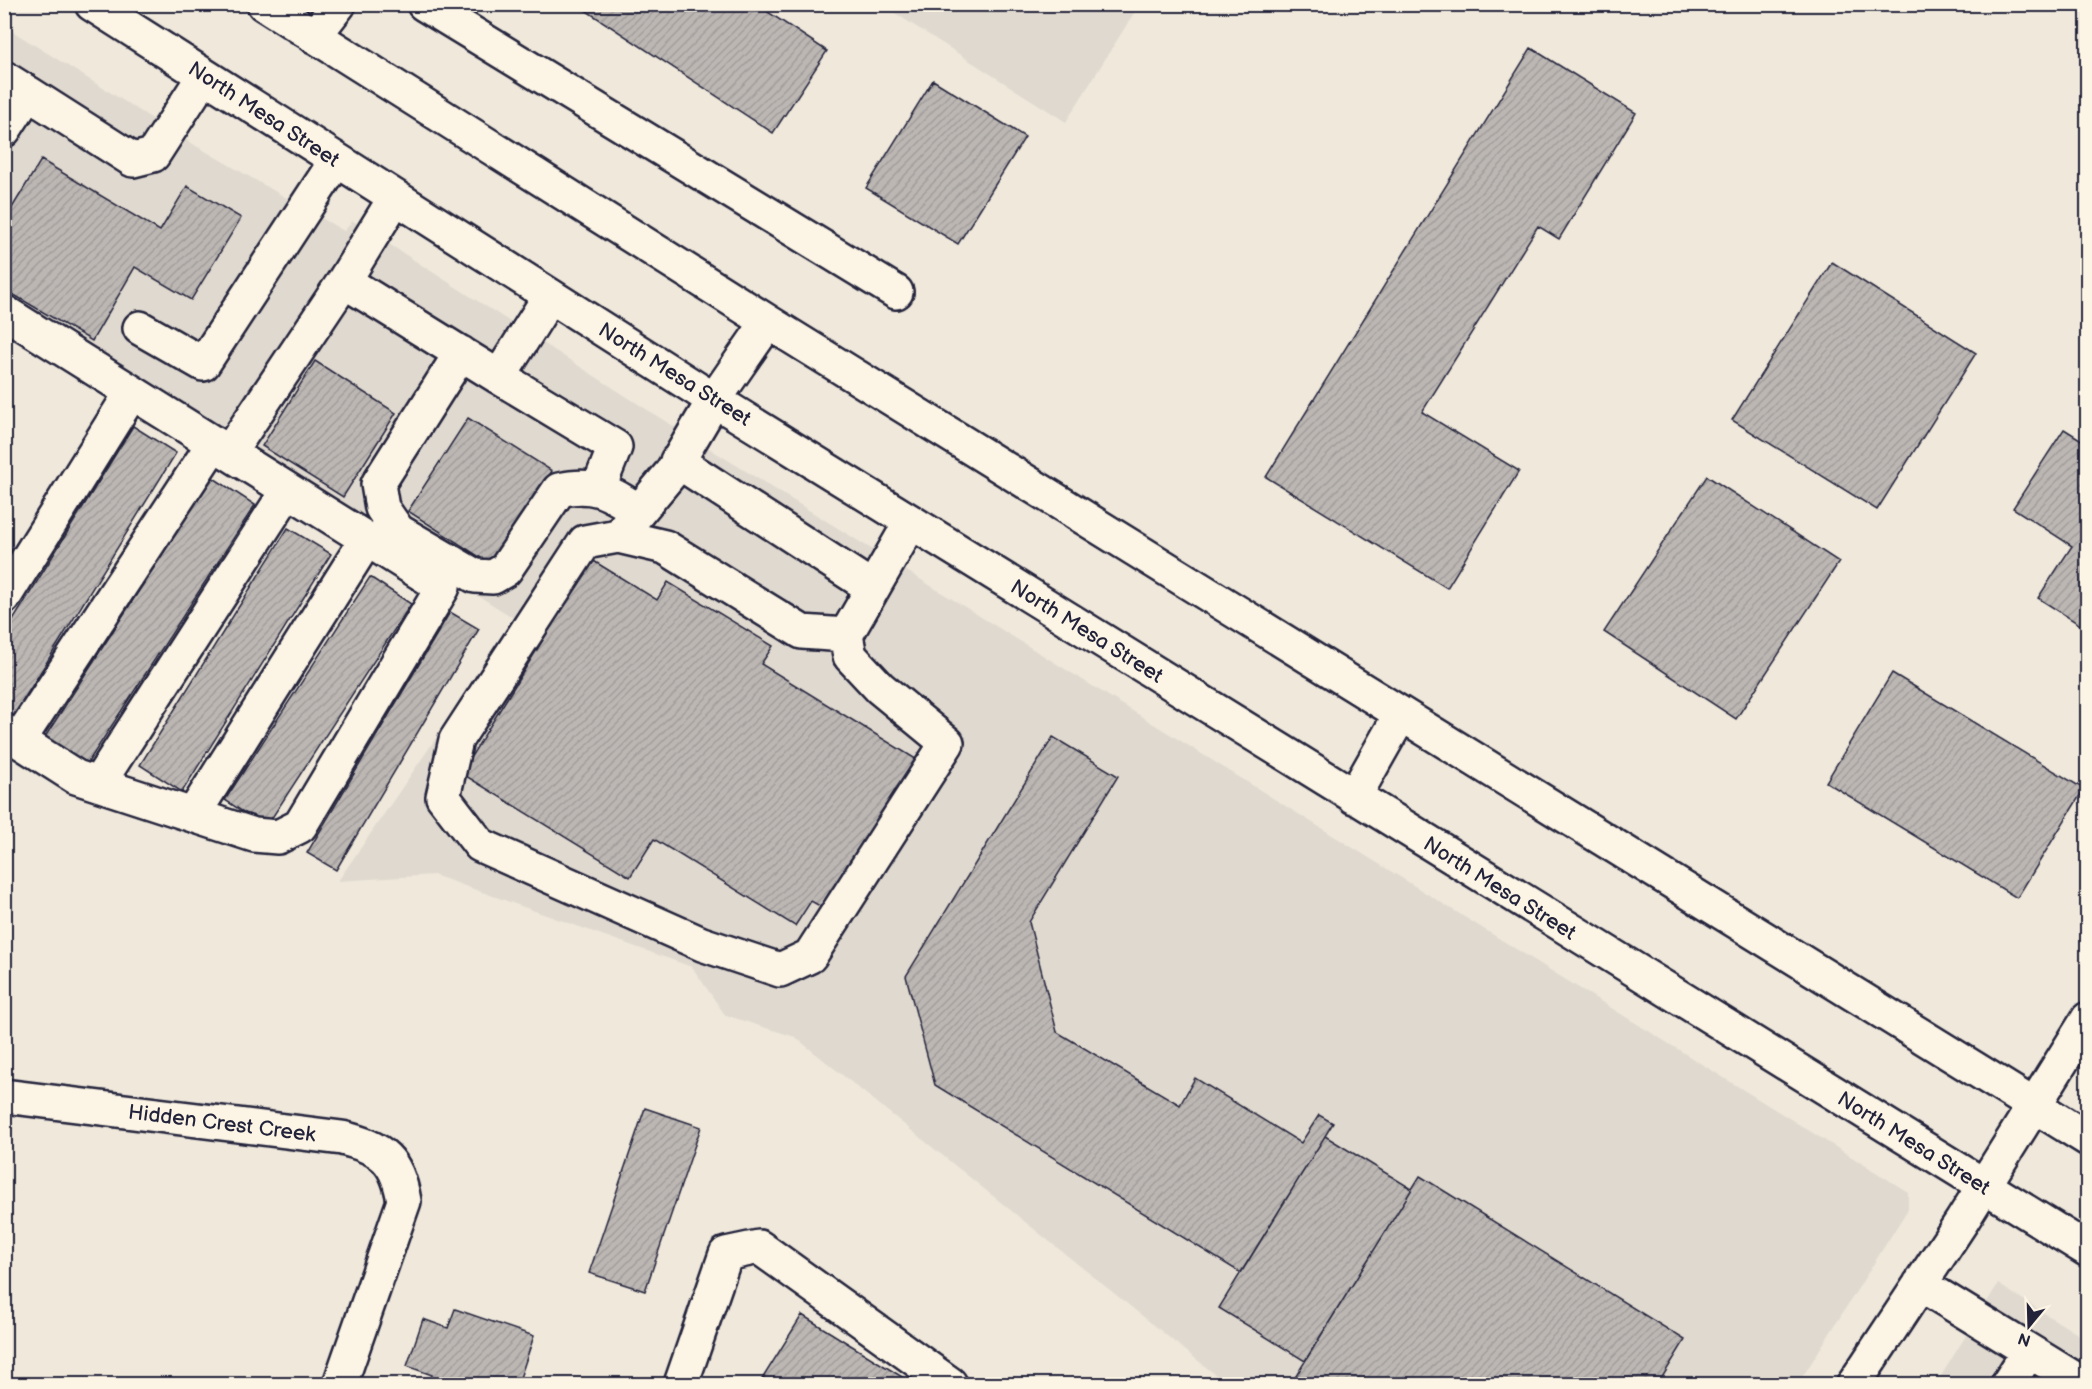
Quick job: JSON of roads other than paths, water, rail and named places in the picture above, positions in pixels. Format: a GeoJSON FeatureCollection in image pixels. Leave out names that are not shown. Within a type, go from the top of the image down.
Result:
{"type":"FeatureCollection","features":[{"type":"Feature","properties":{"kind":"main road","name":"North Mesa Street"},"geometry":{"type":"LineString","coordinates":[[92,4],[714,400],[2088,1250]]}},
{"type":"Feature","properties":{"kind":"main road"},"geometry":{"type":"LineString","coordinates":[[264,4],[768,322],[2088,1139]]}},
{"type":"Feature","properties":{"kind":"main road"},"geometry":{"type":"LineString","coordinates":[[314,36],[339,4]]}},
{"type":"Feature","properties":{"kind":"main road"},"geometry":{"type":"LineString","coordinates":[[424,4],[896,292]]}},
{"type":"Feature","properties":{"kind":"main road"},"geometry":{"type":"LineString","coordinates":[[4,130],[16,85],[133,160],[153,155],[204,76]]}},
{"type":"Feature","properties":{"kind":"main road"},"geometry":{"type":"LineString","coordinates":[[140,328],[203,364],[336,161]]}},
{"type":"Feature","properties":{"kind":"main road"},"geometry":{"type":"LineString","coordinates":[[4,312],[132,392],[221,448],[288,490],[443,586],[300,826],[278,837],[254,835],[76,777],[12,736],[221,448],[344,281],[395,198]]}},
{"type":"Feature","properties":{"kind":"main road"},"geometry":{"type":"LineString","coordinates":[[344,281],[615,447],[600,487]]}},
{"type":"Feature","properties":{"kind":"main road"},"geometry":{"type":"LineString","coordinates":[[499,377],[550,296]]}},
{"type":"Feature","properties":{"kind":"main road"},"geometry":{"type":"LineString","coordinates":[[618,536],[677,461],[714,400],[768,322]]}},
{"type":"Feature","properties":{"kind":"main road"},"geometry":{"type":"LineString","coordinates":[[460,353],[378,484],[382,508],[398,531],[476,576],[493,577],[506,570],[559,490],[577,486],[600,487],[639,511]]}},
{"type":"Feature","properties":{"kind":"main road"},"geometry":{"type":"LineString","coordinates":[[4,597],[132,392]]}},
{"type":"Feature","properties":{"kind":"main road"},"geometry":{"type":"LineString","coordinates":[[677,461],[872,587]]}},
{"type":"Feature","properties":{"kind":"main road"},"geometry":{"type":"LineString","coordinates":[[98,784],[288,490]]}},
{"type":"Feature","properties":{"kind":"main road"},"geometry":{"type":"LineString","coordinates":[[846,635],[802,632],[665,548],[618,536],[585,542],[456,740],[443,797],[480,845],[702,944],[780,970],[810,956],[947,743],[880,688],[850,656],[846,635],[911,522]]}},
{"type":"Feature","properties":{"kind":"main road"},"geometry":{"type":"LineString","coordinates":[[193,815],[367,539]]}},
{"type":"Feature","properties":{"kind":"main road"},"geometry":{"type":"LineString","coordinates":[[1354,797],[1401,714]]}},
{"type":"Feature","properties":{"kind":"main road"},"geometry":{"type":"LineString","coordinates":[[1854,1384],[1984,1186],[2088,1019]]}},
{"type":"Feature","properties":{"kind":"main road","name":"Hidden Crest Creek"},"geometry":{"type":"LineString","coordinates":[[4,1096],[342,1138],[368,1144],[387,1158],[400,1177],[404,1201],[340,1384]]}},
{"type":"Feature","properties":{"kind":"main road"},"geometry":{"type":"LineString","coordinates":[[681,1384],[726,1254],[759,1247],[950,1384]]}},
{"type":"Feature","properties":{"kind":"main road"},"geometry":{"type":"LineString","coordinates":[[1920,1284],[2083,1384]]}},
{"type":"Feature","properties":{"kind":"main road"},"geometry":{"type":"LineString","coordinates":[[2008,1384],[2029,1351]]}}]}
